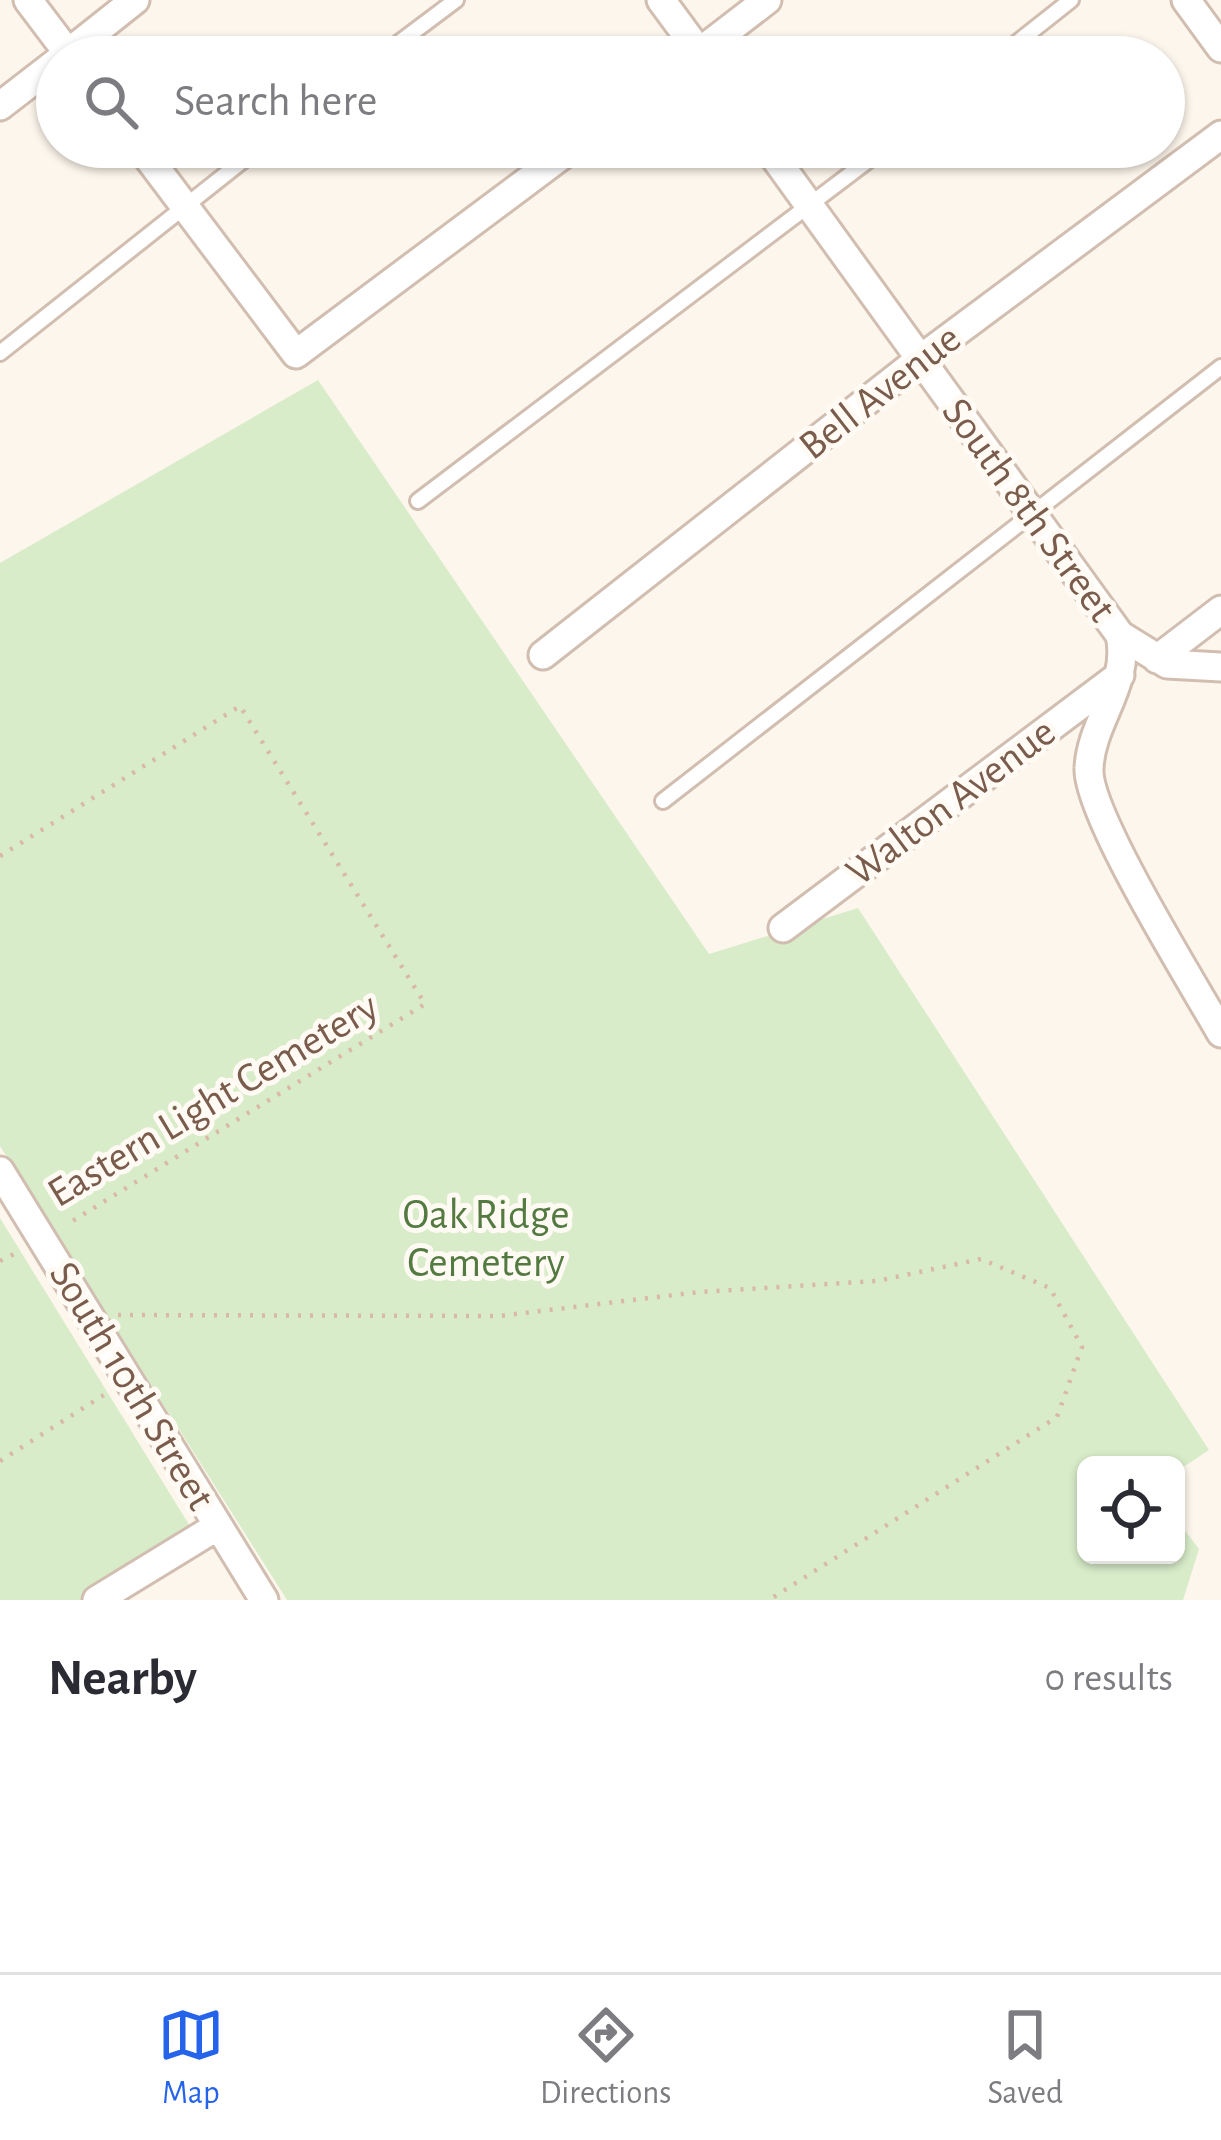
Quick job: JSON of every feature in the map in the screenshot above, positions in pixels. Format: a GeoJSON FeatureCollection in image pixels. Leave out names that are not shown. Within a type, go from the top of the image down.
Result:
{"type":"FeatureCollection","features":[{"type":"Feature","properties":{"kind":"street"},"geometry":{"type":"LineString","coordinates":[[28,0],[51,36]]}},
{"type":"Feature","properties":{"kind":"street"},"geometry":{"type":"LineString","coordinates":[[91,36],[135,0]]}},
{"type":"Feature","properties":{"kind":"street"},"geometry":{"type":"LineString","coordinates":[[661,0],[685,36]]}},
{"type":"Feature","properties":{"kind":"street"},"geometry":{"type":"LineString","coordinates":[[722,36],[767,0]]}},
{"type":"Feature","properties":{"kind":"street"},"geometry":{"type":"LineString","coordinates":[[1186,0],[1221,48]]}},
{"type":"Feature","properties":{"kind":"street"},"geometry":{"type":"LineString","coordinates":[[0,106],[36,79]]}},
{"type":"Feature","properties":{"kind":"street","name":"Bell Avenue"},"geometry":{"type":"LineString","coordinates":[[1185,162],[1221,135]]}},
{"type":"Feature","properties":{"kind":"street"},"geometry":{"type":"LineString","coordinates":[[156,168],[296,355],[545,168]]}},
{"type":"Feature","properties":{"kind":"street","name":"South 8th Street"},"geometry":{"type":"LineString","coordinates":[[782,168],[1120,634],[1120,675],[1090,750],[1088,775],[1123,860],[1221,1033]]}},
{"type":"Feature","properties":{"kind":"street","name":"Bell Avenue"},"geometry":{"type":"LineString","coordinates":[[543,655],[1177,168]]}},
{"type":"Feature","properties":{"kind":"street"},"geometry":{"type":"LineString","coordinates":[[1157,659],[1221,610]]}},
{"type":"Feature","properties":{"kind":"street"},"geometry":{"type":"LineString","coordinates":[[1120,634],[1157,659],[1221,668]]}},
{"type":"Feature","properties":{"kind":"street","name":"Walton Avenue"},"geometry":{"type":"LineString","coordinates":[[782,928],[1120,675]]}},
{"type":"Feature","properties":{"kind":"street","name":"South 10th Street"},"geometry":{"type":"LineString","coordinates":[[0,1171],[264,1600]]}},
{"type":"Feature","properties":{"kind":"street"},"geometry":{"type":"LineString","coordinates":[[97,1600],[218,1526]]}},
{"type":"Feature","properties":{"kind":"lane"},"geometry":{"type":"LineString","coordinates":[[408,36],[456,0]]}},
{"type":"Feature","properties":{"kind":"lane"},"geometry":{"type":"LineString","coordinates":[[1026,36],[1071,0]]}},
{"type":"Feature","properties":{"kind":"lane"},"geometry":{"type":"LineString","coordinates":[[0,352],[232,168]]}},
{"type":"Feature","properties":{"kind":"lane"},"geometry":{"type":"LineString","coordinates":[[418,502],[860,168]]}},
{"type":"Feature","properties":{"kind":"lane"},"geometry":{"type":"LineString","coordinates":[[663,801],[1221,367]]}},
{"type":"Feature","properties":{"kind":"path","name":"Eastern Light Cemetery"},"geometry":{"type":"LineString","coordinates":[[0,856],[240,706],[425,1004],[42,1239]]}},
{"type":"Feature","properties":{"kind":"path"},"geometry":{"type":"LineString","coordinates":[[89,1316],[500,1316],[700,1292],[877,1281],[981,1259],[1050,1288],[1082,1347],[1057,1418],[769,1600]]}},
{"type":"Feature","properties":{"kind":"path"},"geometry":{"type":"LineString","coordinates":[[0,1461],[128,1380]]}},
{"type":"Feature","properties":{"kind":"green space","name":"Oak Ridge Cemetery"},"geometry":{"type":"Polygon","coordinates":[[[318,380],[709,954],[858,908],[1209,1450],[1185,1466],[1185,1456],[1077,1456],[1077,1564],[1185,1564],[1185,1531],[1199,1549],[1183,1600],[287,1600],[0,1146],[0,563],[318,380]]]}},
{"type":"Feature","properties":{"kind":"green space"},"geometry":{"type":"Polygon","coordinates":[[[0,1218],[196,1536],[86,1600],[0,1600],[0,1218]]]}}]}
